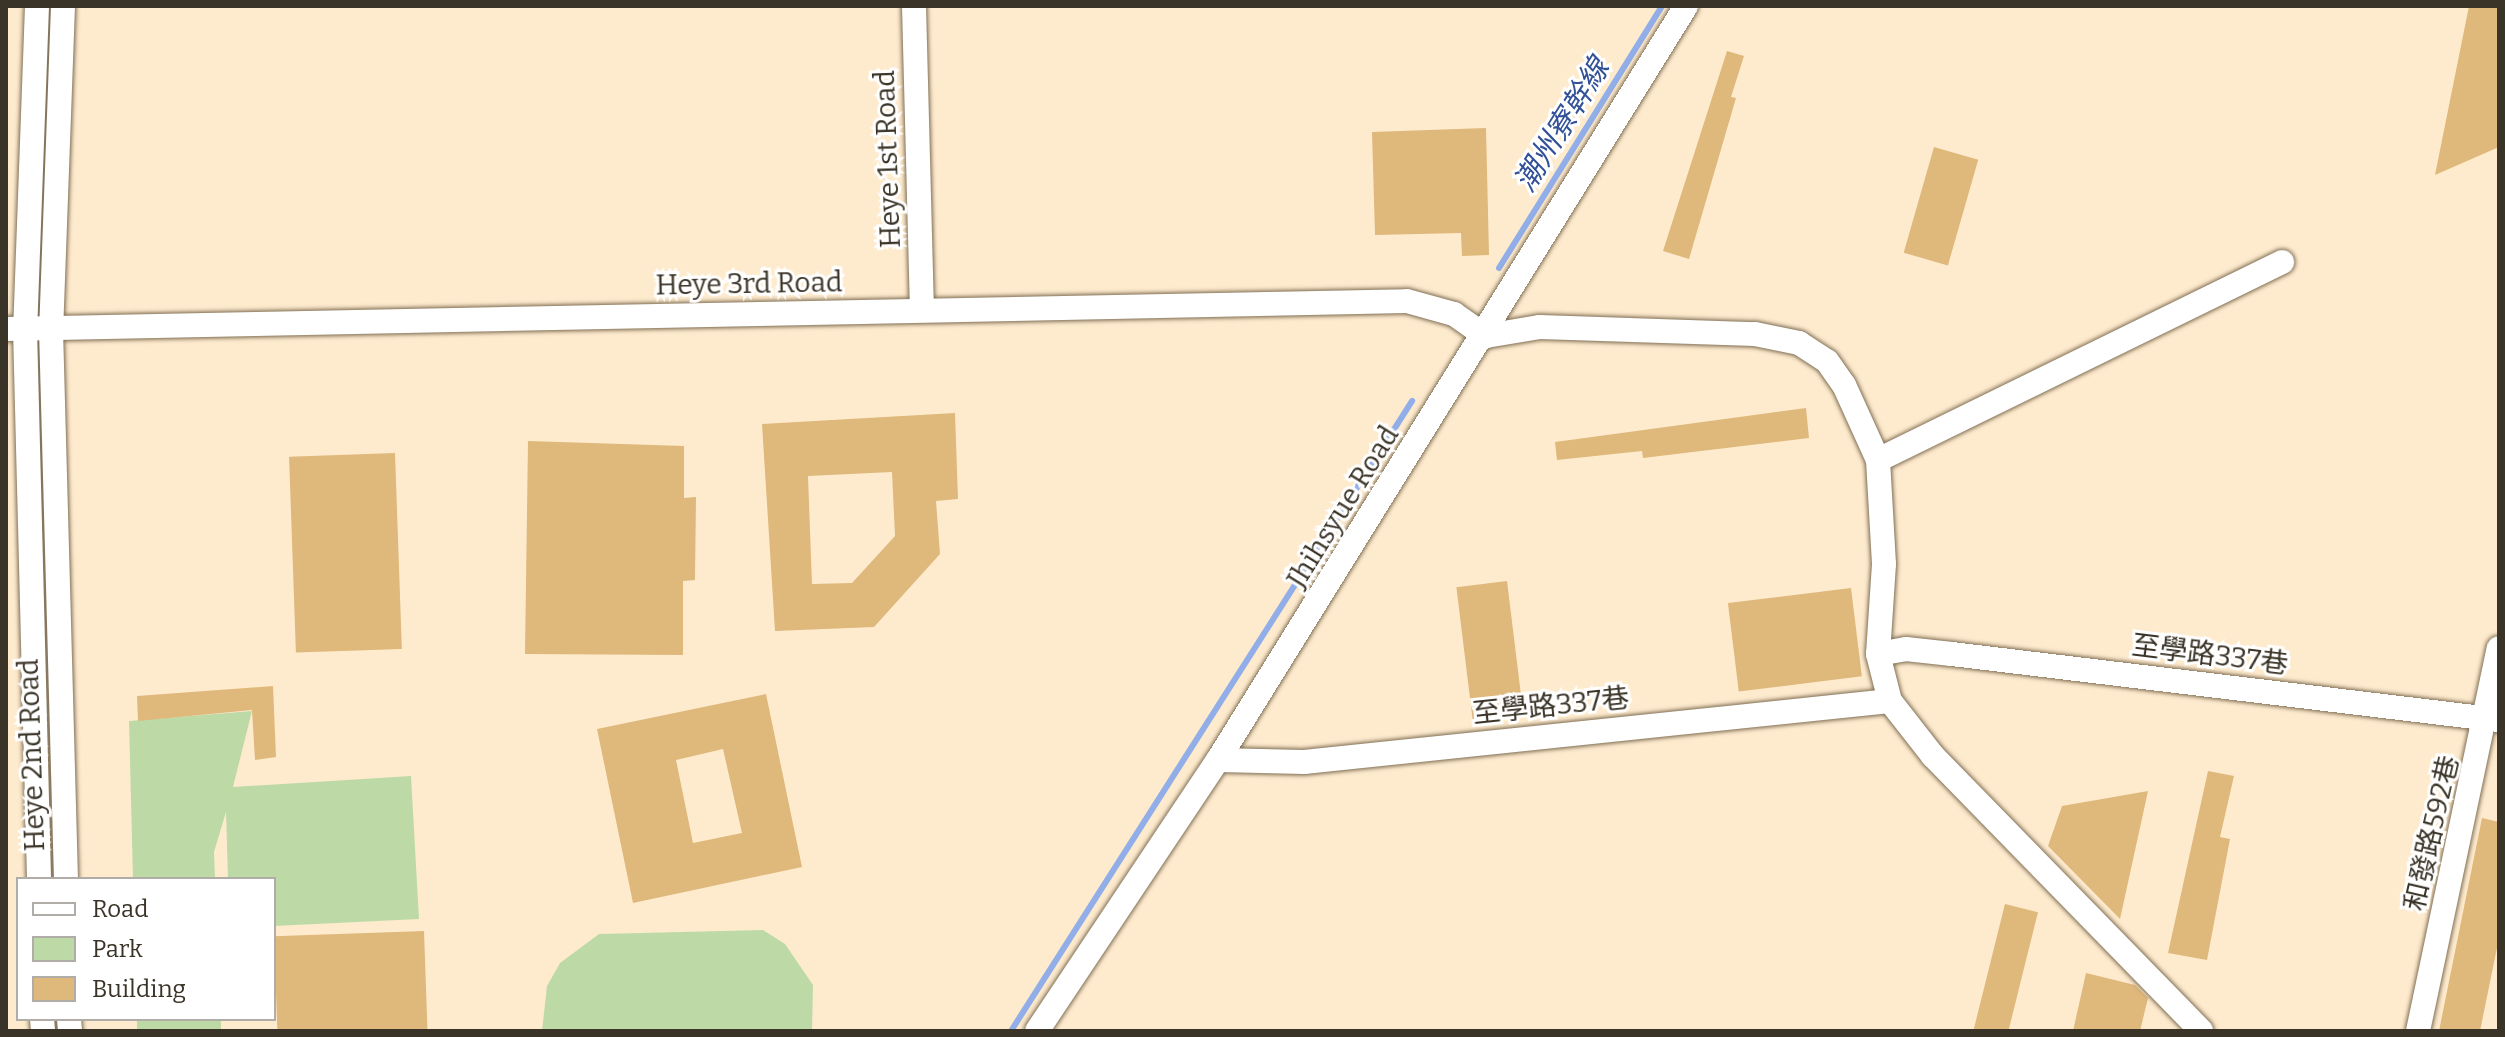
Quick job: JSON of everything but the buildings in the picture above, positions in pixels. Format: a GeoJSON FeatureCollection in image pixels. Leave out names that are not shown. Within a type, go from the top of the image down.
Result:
{"type":"FeatureCollection","features":[{"type":"Feature","properties":{"kind":"street","name":"Heye 2nd Road"},"geometry":{"type":"LineString","coordinates":[[37,6],[16,329],[39,877]]}},
{"type":"Feature","properties":{"kind":"street","name":"Heye 2nd Road"},"geometry":{"type":"LineString","coordinates":[[63,6],[51,329],[66,877]]}},
{"type":"Feature","properties":{"kind":"street","name":"Heye 1st Road"},"geometry":{"type":"LineString","coordinates":[[914,6],[922,310]]}},
{"type":"Feature","properties":{"kind":"street","name":"Jhihsyue Road"},"geometry":{"type":"LineString","coordinates":[[1037,1031],[1218,760],[1486,336],[1686,6]]}},
{"type":"Feature","properties":{"kind":"street"},"geometry":{"type":"LineString","coordinates":[[1878,460],[2282,262]]}},
{"type":"Feature","properties":{"kind":"street","name":"Heye 3rd Road"},"geometry":{"type":"LineString","coordinates":[[16,329],[1407,301],[1454,314],[1486,336]]}},
{"type":"Feature","properties":{"kind":"street"},"geometry":{"type":"LineString","coordinates":[[1486,336],[1540,327],[1755,334],[1799,343],[1827,361],[1844,385],[1878,460],[1884,564],[1878,654],[1890,701],[1933,756],[2201,1031]]}},
{"type":"Feature","properties":{"kind":"street","name":"和發路592巷"},"geometry":{"type":"LineString","coordinates":[[2418,1031],[2494,720],[2499,648]]}},
{"type":"Feature","properties":{"kind":"street","name":"至學路337巷"},"geometry":{"type":"LineString","coordinates":[[1878,654],[1906,649],[2494,720]]}},
{"type":"Feature","properties":{"kind":"street","name":"至學路337巷"},"geometry":{"type":"LineString","coordinates":[[1218,760],[1304,762],[1890,701]]}},
{"type":"Feature","properties":{"kind":"green space"},"geometry":{"type":"Polygon","coordinates":[[[252,711],[233,787],[411,776],[419,919],[276,926],[276,877],[228,877],[226,812],[214,852],[215,877],[133,877],[129,721],[252,711]]]}},
{"type":"Feature","properties":{"kind":"green space"},"geometry":{"type":"Polygon","coordinates":[[[763,930],[785,944],[813,985],[812,1031],[542,1031],[547,986],[560,963],[599,934],[763,930]]]}},
{"type":"Feature","properties":{"kind":"green space"},"geometry":{"type":"Polygon","coordinates":[[[137,1021],[221,1021],[221,1031],[137,1031],[137,1021]]]}},
{"type":"Feature","properties":{"kind":"waterway","name":"潮州寮幹線"},"geometry":{"type":"LineString","coordinates":[[1499,268],[1662,6]]}},
{"type":"Feature","properties":{"kind":"waterway"},"geometry":{"type":"LineString","coordinates":[[1011,1031],[1412,401]]}}]}
